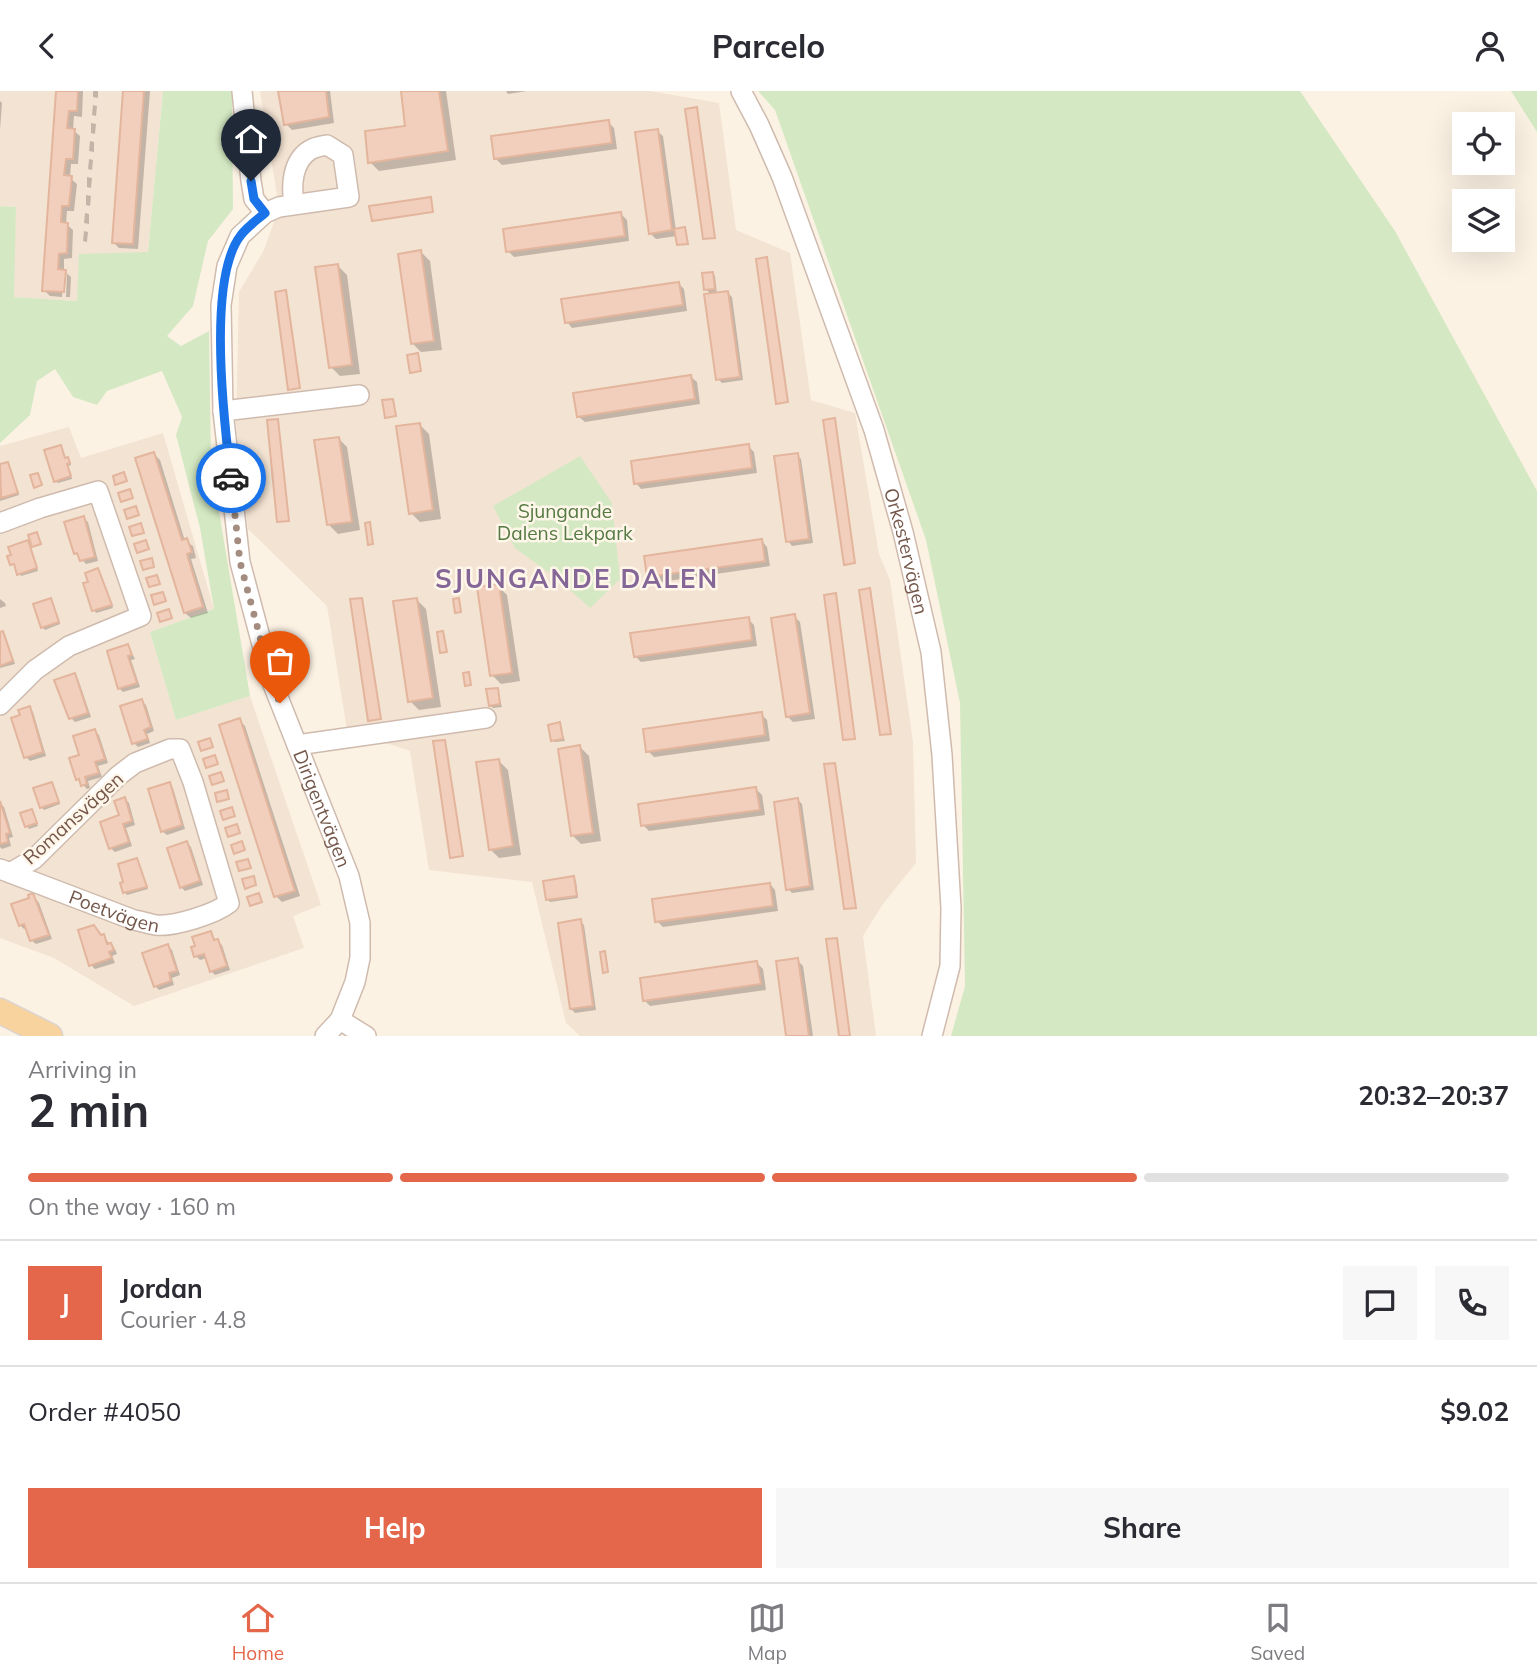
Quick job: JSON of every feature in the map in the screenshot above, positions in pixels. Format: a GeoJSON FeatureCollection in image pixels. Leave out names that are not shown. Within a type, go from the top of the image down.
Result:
{"type":"FeatureCollection","features":[{"type":"Feature","properties":{"kind":"main road"},"geometry":{"type":"LineString","coordinates":[[0,1011],[50,1036]]}},
{"type":"Feature","properties":{"kind":"street"},"geometry":{"type":"LineString","coordinates":[[242,91],[254,199],[265,213]]}},
{"type":"Feature","properties":{"kind":"street","name":"Orkestervägen"},"geometry":{"type":"LineString","coordinates":[[741,91],[782,177],[870,418],[903,532],[931,652],[944,779],[951,908],[950,966],[932,1036]]}},
{"type":"Feature","properties":{"kind":"street","name":"Dirigentvägen"},"geometry":{"type":"LineString","coordinates":[[295,204],[265,213],[240,236],[227,266],[221,305],[223,411],[240,562],[272,682],[349,876],[360,923],[360,958],[355,982],[340,1020],[325,1036]]}},
{"type":"Feature","properties":{"kind":"street"},"geometry":{"type":"LineString","coordinates":[[223,411],[359,395]]}},
{"type":"Feature","properties":{"kind":"street"},"geometry":{"type":"LineString","coordinates":[[0,523],[99,491],[141,616],[69,646],[35,670],[0,705]]}},
{"type":"Feature","properties":{"kind":"street"},"geometry":{"type":"LineString","coordinates":[[297,745],[486,718]]}},
{"type":"Feature","properties":{"kind":"street","name":"Romansvägen"},"geometry":{"type":"LineString","coordinates":[[5,871],[34,859],[118,776],[135,763],[162,752],[180,749],[193,782],[229,903]]}},
{"type":"Feature","properties":{"kind":"street","name":"Poetvägen"},"geometry":{"type":"LineString","coordinates":[[5,871],[157,925],[176,923],[211,913],[229,903]]}},
{"type":"Feature","properties":{"kind":"street"},"geometry":{"type":"LineString","coordinates":[[340,1020],[366,1036]]}},
{"type":"Feature","properties":{"kind":"shaded area"},"geometry":{"type":"Polygon","coordinates":[[[0,91],[163,91],[148,252],[77,301],[13,297],[16,207],[0,206],[0,91]]]}},
{"type":"Feature","properties":{"kind":"shaded area"},"geometry":{"type":"Polygon","coordinates":[[[260,91],[650,91],[719,103],[736,230],[790,253],[811,400],[855,413],[879,554],[890,580],[913,742],[916,863],[883,904],[863,936],[876,1036],[580,1036],[566,1023],[532,882],[429,870],[410,751],[347,730],[327,606],[248,529],[236,424],[239,292],[264,250],[279,207],[260,91]]]}},
{"type":"Feature","properties":{"kind":"shaded area"},"geometry":{"type":"Polygon","coordinates":[[[69,427],[81,458],[163,433],[214,609],[150,632],[176,720],[250,696],[321,905],[293,916],[304,948],[134,1006],[54,958],[0,938],[0,446],[69,427]]]}},
{"type":"Feature","properties":{"kind":"green space"},"geometry":{"type":"Polygon","coordinates":[[[163,91],[232,91],[233,209],[208,241],[193,306],[167,336],[181,346],[209,331],[211,464],[250,696],[176,720],[150,632],[214,609],[200,528],[176,435],[182,417],[162,371],[107,391],[97,405],[73,397],[55,369],[37,381],[30,415],[0,443],[0,206],[16,207],[14,297],[77,301],[79,254],[148,252],[163,91]]]}},
{"type":"Feature","properties":{"kind":"green space"},"geometry":{"type":"Polygon","coordinates":[[[758,91],[1300,91],[1395,231],[1537,491],[1537,1036],[951,1036],[965,986],[960,703],[926,540],[775,110],[758,91]]]}},
{"type":"Feature","properties":{"kind":"green space"},"geometry":{"type":"Polygon","coordinates":[[[1511,91],[1537,91],[1537,132],[1511,91]]]}},
{"type":"Feature","properties":{"kind":"green space","name":"Sjungande Dalens Lekpark"},"geometry":{"type":"Polygon","coordinates":[[[580,456],[612,503],[620,579],[590,608],[559,580],[515,548],[493,506],[580,456]]]}},
{"type":"Feature","properties":{"kind":"building"},"geometry":{"type":"Polygon","coordinates":[[[56,91],[78,91],[77,111],[69,111],[67,128],[75,129],[73,159],[66,159],[64,175],[72,176],[69,206],[62,206],[61,222],[68,223],[67,253],[59,254],[58,269],[66,270],[64,292],[42,291],[56,91]]]}},
{"type":"Feature","properties":{"kind":"building"},"geometry":{"type":"Polygon","coordinates":[[[123,91],[144,91],[133,244],[112,243],[123,91]]]}},
{"type":"Feature","properties":{"kind":"building"},"geometry":{"type":"Polygon","coordinates":[[[278,91],[326,91],[329,117],[284,125],[278,91]]]}},
{"type":"Feature","properties":{"kind":"building"},"geometry":{"type":"Polygon","coordinates":[[[401,91],[439,91],[448,151],[368,163],[365,131],[405,126],[401,91]]]}},
{"type":"Feature","properties":{"kind":"building"},"geometry":{"type":"Polygon","coordinates":[[[697,107],[715,238],[703,239],[685,109],[697,107]]]}},
{"type":"Feature","properties":{"kind":"building"},"geometry":{"type":"Polygon","coordinates":[[[609,120],[612,143],[494,159],[491,136],[609,120]]]}},
{"type":"Feature","properties":{"kind":"building"},"geometry":{"type":"Polygon","coordinates":[[[658,129],[672,230],[649,234],[635,132],[658,129]]]}},
{"type":"Feature","properties":{"kind":"building"},"geometry":{"type":"Polygon","coordinates":[[[431,197],[433,212],[372,221],[369,206],[431,197]]]}},
{"type":"Feature","properties":{"kind":"building"},"geometry":{"type":"Polygon","coordinates":[[[621,212],[625,236],[506,252],[503,229],[621,212]]]}},
{"type":"Feature","properties":{"kind":"building"},"geometry":{"type":"Polygon","coordinates":[[[685,227],[688,244],[677,245],[674,229],[685,227]]]}},
{"type":"Feature","properties":{"kind":"building"},"geometry":{"type":"Polygon","coordinates":[[[421,250],[434,341],[411,344],[398,254],[421,250]]]}},
{"type":"Feature","properties":{"kind":"building"},"geometry":{"type":"Polygon","coordinates":[[[767,257],[788,402],[776,404],[756,259],[767,257]]]}},
{"type":"Feature","properties":{"kind":"building"},"geometry":{"type":"Polygon","coordinates":[[[338,264],[352,365],[329,368],[315,267],[338,264]]]}},
{"type":"Feature","properties":{"kind":"building"},"geometry":{"type":"Polygon","coordinates":[[[713,272],[715,289],[704,290],[702,273],[713,272]]]}},
{"type":"Feature","properties":{"kind":"building"},"geometry":{"type":"Polygon","coordinates":[[[679,282],[683,305],[565,323],[561,299],[679,282]]]}},
{"type":"Feature","properties":{"kind":"building"},"geometry":{"type":"Polygon","coordinates":[[[286,290],[300,388],[288,390],[275,292],[286,290]]]}},
{"type":"Feature","properties":{"kind":"building"},"geometry":{"type":"Polygon","coordinates":[[[728,291],[740,377],[716,380],[704,294],[728,291]]]}},
{"type":"Feature","properties":{"kind":"building"},"geometry":{"type":"Polygon","coordinates":[[[418,353],[421,371],[410,373],[407,355],[418,353]]]}},
{"type":"Feature","properties":{"kind":"building"},"geometry":{"type":"Polygon","coordinates":[[[691,375],[695,399],[577,417],[573,393],[691,375]]]}},
{"type":"Feature","properties":{"kind":"building"},"geometry":{"type":"Polygon","coordinates":[[[393,399],[396,416],[385,418],[382,400],[393,399]]]}},
{"type":"Feature","properties":{"kind":"building"},"geometry":{"type":"Polygon","coordinates":[[[835,418],[855,563],[844,565],[823,420],[835,418]]]}},
{"type":"Feature","properties":{"kind":"building"},"geometry":{"type":"Polygon","coordinates":[[[278,419],[289,521],[277,522],[267,420],[278,419]]]}},
{"type":"Feature","properties":{"kind":"building"},"geometry":{"type":"Polygon","coordinates":[[[420,423],[433,510],[409,514],[396,426],[420,423]]]}},
{"type":"Feature","properties":{"kind":"building"},"geometry":{"type":"Polygon","coordinates":[[[339,437],[352,522],[327,525],[314,440],[339,437]]]}},
{"type":"Feature","properties":{"kind":"building"},"geometry":{"type":"Polygon","coordinates":[[[749,444],[752,468],[634,484],[631,461],[749,444]]]}},
{"type":"Feature","properties":{"kind":"building"},"geometry":{"type":"Polygon","coordinates":[[[61,445],[65,458],[68,457],[70,463],[67,464],[71,476],[54,482],[44,450],[61,445]]]}},
{"type":"Feature","properties":{"kind":"building"},"geometry":{"type":"Polygon","coordinates":[[[154,452],[182,540],[187,538],[192,552],[187,554],[203,607],[184,613],[135,458],[154,452]]]}},
{"type":"Feature","properties":{"kind":"building"},"geometry":{"type":"Polygon","coordinates":[[[798,453],[809,539],[786,542],[774,456],[798,453]]]}},
{"type":"Feature","properties":{"kind":"building"},"geometry":{"type":"Polygon","coordinates":[[[8,462],[18,493],[1,498],[0,464],[8,462]]]}},
{"type":"Feature","properties":{"kind":"building"},"geometry":{"type":"Polygon","coordinates":[[[124,472],[127,481],[115,485],[113,476],[124,472]]]}},
{"type":"Feature","properties":{"kind":"building"},"geometry":{"type":"Polygon","coordinates":[[[38,473],[42,485],[34,488],[30,475],[38,473]]]}},
{"type":"Feature","properties":{"kind":"building"},"geometry":{"type":"Polygon","coordinates":[[[130,489],[133,498],[121,502],[118,493],[130,489]]]}},
{"type":"Feature","properties":{"kind":"building"},"geometry":{"type":"Polygon","coordinates":[[[136,506],[139,515],[127,519],[124,510],[136,506]]]}},
{"type":"Feature","properties":{"kind":"building"},"geometry":{"type":"Polygon","coordinates":[[[84,516],[95,557],[80,561],[77,553],[74,554],[64,522],[84,516]]]}},
{"type":"Feature","properties":{"kind":"building"},"geometry":{"type":"Polygon","coordinates":[[[370,522],[373,544],[368,545],[365,523],[370,522]]]}},
{"type":"Feature","properties":{"kind":"building"},"geometry":{"type":"Polygon","coordinates":[[[141,523],[144,533],[132,536],[129,527],[141,523]]]}},
{"type":"Feature","properties":{"kind":"building"},"geometry":{"type":"Polygon","coordinates":[[[37,532],[41,544],[32,547],[28,535],[37,532]]]}},
{"type":"Feature","properties":{"kind":"building"},"geometry":{"type":"Polygon","coordinates":[[[762,539],[765,561],[647,577],[644,556],[762,539]]]}},
{"type":"Feature","properties":{"kind":"building"},"geometry":{"type":"Polygon","coordinates":[[[28,540],[37,568],[17,575],[14,564],[10,565],[7,556],[11,555],[8,547],[28,540]]]}},
{"type":"Feature","properties":{"kind":"building"},"geometry":{"type":"Polygon","coordinates":[[[146,540],[149,549],[137,553],[134,544],[146,540]]]}},
{"type":"Feature","properties":{"kind":"building"},"geometry":{"type":"Polygon","coordinates":[[[152,558],[154,567],[143,570],[140,561],[152,558]]]}},
{"type":"Feature","properties":{"kind":"building"},"geometry":{"type":"Polygon","coordinates":[[[98,568],[112,605],[92,611],[83,583],[88,582],[85,573],[98,568]]]}},
{"type":"Feature","properties":{"kind":"building"},"geometry":{"type":"Polygon","coordinates":[[[157,575],[160,584],[149,587],[146,578],[157,575]]]}},
{"type":"Feature","properties":{"kind":"building"},"geometry":{"type":"Polygon","coordinates":[[[499,584],[512,673],[490,676],[477,587],[499,584]]]}},
{"type":"Feature","properties":{"kind":"building"},"geometry":{"type":"Polygon","coordinates":[[[870,588],[891,734],[880,735],[859,590],[870,588]]]}},
{"type":"Feature","properties":{"kind":"building"},"geometry":{"type":"Polygon","coordinates":[[[163,592],[166,601],[154,605],[151,595],[163,592]]]}},
{"type":"Feature","properties":{"kind":"building"},"geometry":{"type":"Polygon","coordinates":[[[836,593],[855,739],[843,740],[824,595],[836,593]]]}},
{"type":"Feature","properties":{"kind":"building"},"geometry":{"type":"Polygon","coordinates":[[[51,598],[59,622],[41,628],[33,604],[51,598]]]}},
{"type":"Feature","properties":{"kind":"building"},"geometry":{"type":"Polygon","coordinates":[[[362,598],[381,719],[368,721],[350,599],[362,598]]]}},
{"type":"Feature","properties":{"kind":"building"},"geometry":{"type":"Polygon","coordinates":[[[417,598],[433,698],[408,702],[393,601],[417,598]]]}},
{"type":"Feature","properties":{"kind":"building"},"geometry":{"type":"Polygon","coordinates":[[[459,598],[461,612],[455,613],[453,599],[459,598]]]}},
{"type":"Feature","properties":{"kind":"building"},"geometry":{"type":"Polygon","coordinates":[[[169,609],[172,618],[160,622],[157,613],[169,609]]]}},
{"type":"Feature","properties":{"kind":"building"},"geometry":{"type":"Polygon","coordinates":[[[795,614],[810,713],[786,717],[771,618],[795,614]]]}},
{"type":"Feature","properties":{"kind":"building"},"geometry":{"type":"Polygon","coordinates":[[[749,617],[752,640],[634,657],[630,633],[749,617]]]}},
{"type":"Feature","properties":{"kind":"building"},"geometry":{"type":"Polygon","coordinates":[[[3,631],[13,661],[0,666],[0,632],[3,631]]]}},
{"type":"Feature","properties":{"kind":"building"},"geometry":{"type":"Polygon","coordinates":[[[443,631],[447,652],[440,653],[437,632],[443,631]]]}},
{"type":"Feature","properties":{"kind":"building"},"geometry":{"type":"Polygon","coordinates":[[[128,644],[132,655],[128,656],[137,683],[118,689],[107,651],[128,644]]]}},
{"type":"Feature","properties":{"kind":"building"},"geometry":{"type":"Polygon","coordinates":[[[469,672],[471,685],[465,686],[463,673],[469,672]]]}},
{"type":"Feature","properties":{"kind":"building"},"geometry":{"type":"Polygon","coordinates":[[[75,673],[88,713],[69,719],[54,680],[75,673]]]}},
{"type":"Feature","properties":{"kind":"building"},"geometry":{"type":"Polygon","coordinates":[[[498,688],[500,704],[489,706],[486,689],[498,688]]]}},
{"type":"Feature","properties":{"kind":"building"},"geometry":{"type":"Polygon","coordinates":[[[142,699],[151,727],[144,730],[148,739],[132,744],[120,706],[142,699]]]}},
{"type":"Feature","properties":{"kind":"building"},"geometry":{"type":"Polygon","coordinates":[[[30,706],[43,752],[24,758],[11,718],[20,715],[18,710],[30,706]]]}},
{"type":"Feature","properties":{"kind":"building"},"geometry":{"type":"Polygon","coordinates":[[[762,712],[765,735],[646,752],[643,729],[762,712]]]}},
{"type":"Feature","properties":{"kind":"building"},"geometry":{"type":"Polygon","coordinates":[[[240,718],[295,891],[274,897],[219,725],[240,718]]]}},
{"type":"Feature","properties":{"kind":"building"},"geometry":{"type":"Polygon","coordinates":[[[560,722],[563,739],[551,741],[548,725],[560,722]]]}},
{"type":"Feature","properties":{"kind":"building"},"geometry":{"type":"Polygon","coordinates":[[[95,729],[105,759],[95,762],[99,773],[85,777],[87,784],[81,786],[79,779],[76,780],[69,758],[79,755],[73,736],[95,729]]]}},
{"type":"Feature","properties":{"kind":"building"},"geometry":{"type":"Polygon","coordinates":[[[210,738],[213,747],[201,751],[198,742],[210,738]]]}},
{"type":"Feature","properties":{"kind":"building"},"geometry":{"type":"Polygon","coordinates":[[[445,740],[463,856],[450,858],[433,741],[445,740]]]}},
{"type":"Feature","properties":{"kind":"building"},"geometry":{"type":"Polygon","coordinates":[[[580,745],[593,833],[571,836],[558,749],[580,745]]]}},
{"type":"Feature","properties":{"kind":"building"},"geometry":{"type":"Polygon","coordinates":[[[215,755],[218,764],[206,768],[203,759],[215,755]]]}},
{"type":"Feature","properties":{"kind":"building"},"geometry":{"type":"Polygon","coordinates":[[[499,759],[513,846],[489,850],[476,762],[499,759]]]}},
{"type":"Feature","properties":{"kind":"building"},"geometry":{"type":"Polygon","coordinates":[[[835,763],[856,908],[844,909],[824,764],[835,763]]]}},
{"type":"Feature","properties":{"kind":"building"},"geometry":{"type":"Polygon","coordinates":[[[221,772],[224,781],[212,785],[209,776],[221,772]]]}},
{"type":"Feature","properties":{"kind":"building"},"geometry":{"type":"Polygon","coordinates":[[[52,782],[59,802],[40,808],[33,788],[52,782]]]}},
{"type":"Feature","properties":{"kind":"building"},"geometry":{"type":"Polygon","coordinates":[[[170,782],[182,825],[161,832],[148,789],[170,782]]]}},
{"type":"Feature","properties":{"kind":"building"},"geometry":{"type":"Polygon","coordinates":[[[756,787],[760,810],[641,826],[638,804],[756,787]]]}},
{"type":"Feature","properties":{"kind":"building"},"geometry":{"type":"Polygon","coordinates":[[[227,790],[229,799],[217,802],[215,793],[227,790]]]}},
{"type":"Feature","properties":{"kind":"building"},"geometry":{"type":"Polygon","coordinates":[[[125,797],[132,821],[123,824],[129,842],[109,849],[100,822],[119,815],[114,801],[125,797]]]}},
{"type":"Feature","properties":{"kind":"building"},"geometry":{"type":"Polygon","coordinates":[[[798,798],[810,886],[786,890],[774,802],[798,798]]]}},
{"type":"Feature","properties":{"kind":"building"},"geometry":{"type":"Polygon","coordinates":[[[0,801],[10,833],[6,834],[8,842],[0,844],[0,801]]]}},
{"type":"Feature","properties":{"kind":"building"},"geometry":{"type":"Polygon","coordinates":[[[232,807],[235,816],[223,820],[220,811],[232,807]]]}},
{"type":"Feature","properties":{"kind":"building"},"geometry":{"type":"Polygon","coordinates":[[[32,809],[37,823],[25,827],[20,813],[32,809]]]}},
{"type":"Feature","properties":{"kind":"building"},"geometry":{"type":"Polygon","coordinates":[[[237,824],[240,833],[228,837],[225,828],[237,824]]]}},
{"type":"Feature","properties":{"kind":"building"},"geometry":{"type":"Polygon","coordinates":[[[187,841],[200,881],[180,888],[167,848],[187,841]]]}},
{"type":"Feature","properties":{"kind":"building"},"geometry":{"type":"Polygon","coordinates":[[[242,841],[245,850],[234,854],[231,845],[242,841]]]}},
{"type":"Feature","properties":{"kind":"building"},"geometry":{"type":"Polygon","coordinates":[[[137,858],[147,887],[123,893],[118,864],[137,858]]]}},
{"type":"Feature","properties":{"kind":"building"},"geometry":{"type":"Polygon","coordinates":[[[248,859],[251,868],[239,871],[236,862],[248,859]]]}},
{"type":"Feature","properties":{"kind":"building"},"geometry":{"type":"Polygon","coordinates":[[[254,876],[256,885],[245,889],[242,879],[254,876]]]}},
{"type":"Feature","properties":{"kind":"building"},"geometry":{"type":"Polygon","coordinates":[[[574,876],[577,896],[546,900],[543,881],[574,876]]]}},
{"type":"Feature","properties":{"kind":"building"},"geometry":{"type":"Polygon","coordinates":[[[770,883],[773,906],[655,922],[652,899],[770,883]]]}},
{"type":"Feature","properties":{"kind":"building"},"geometry":{"type":"Polygon","coordinates":[[[33,893],[49,935],[30,941],[24,924],[19,926],[11,904],[29,898],[28,895],[33,893]]]}},
{"type":"Feature","properties":{"kind":"building"},"geometry":{"type":"Polygon","coordinates":[[[259,893],[262,902],[250,906],[247,897],[259,893]]]}},
{"type":"Feature","properties":{"kind":"building"},"geometry":{"type":"Polygon","coordinates":[[[581,919],[593,1006],[570,1009],[558,923],[581,919]]]}},
{"type":"Feature","properties":{"kind":"building"},"geometry":{"type":"Polygon","coordinates":[[[94,925],[101,935],[104,934],[107,944],[111,943],[114,950],[109,952],[112,958],[89,966],[78,930],[94,925]]]}},
{"type":"Feature","properties":{"kind":"building"},"geometry":{"type":"Polygon","coordinates":[[[211,931],[214,940],[218,939],[227,966],[210,972],[204,954],[194,957],[191,947],[195,946],[192,937],[211,931]]]}},
{"type":"Feature","properties":{"kind":"building"},"geometry":{"type":"Polygon","coordinates":[[[837,938],[850,1036],[839,1036],[826,939],[837,938]]]}},
{"type":"Feature","properties":{"kind":"building"},"geometry":{"type":"Polygon","coordinates":[[[168,944],[177,971],[169,973],[171,981],[154,987],[142,953],[168,944]]]}},
{"type":"Feature","properties":{"kind":"building"},"geometry":{"type":"Polygon","coordinates":[[[605,951],[608,972],[603,973],[600,952],[605,951]]]}},
{"type":"Feature","properties":{"kind":"building"},"geometry":{"type":"Polygon","coordinates":[[[798,958],[809,1036],[786,1036],[776,961],[798,958]]]}},
{"type":"Feature","properties":{"kind":"building"},"geometry":{"type":"Polygon","coordinates":[[[757,961],[761,984],[643,1001],[640,978],[757,961]]]}},
{"type":"Feature","properties":{"kind":"way so far"},"geometry":{"type":"LineString","coordinates":[[231,478],[240,562],[280,703]]}},
{"type":"Feature","properties":{"kind":"district","name":"SJUNGANDE DALEN"},"geometry":{"type":"Point","coordinates":[577,578]}},
{"type":"Feature","properties":{"kind":"route"},"geometry":{"type":"LineString","coordinates":[[231,478],[223,411],[221,305],[227,266],[240,236],[265,213],[254,199],[251,181]]}}]}
